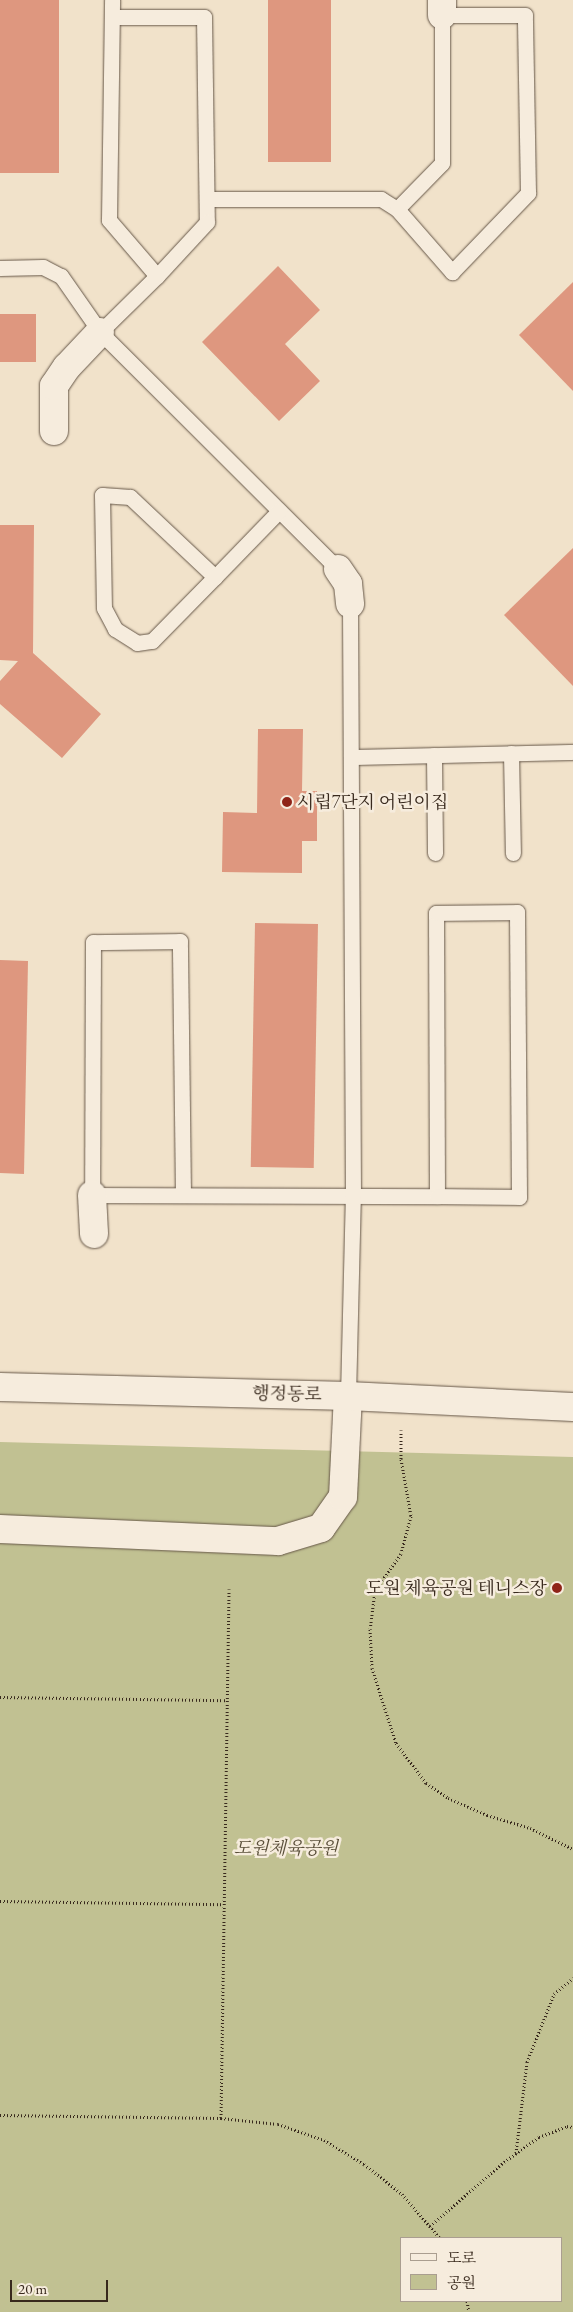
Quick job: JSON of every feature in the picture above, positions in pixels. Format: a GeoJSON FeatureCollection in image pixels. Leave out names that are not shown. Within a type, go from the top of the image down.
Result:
{"type":"FeatureCollection","features":[{"type":"Feature","properties":{"kind":"street"},"geometry":{"type":"LineString","coordinates":[[54,430],[54,386],[66,367],[100,332]]}},
{"type":"Feature","properties":{"kind":"street"},"geometry":{"type":"LineString","coordinates":[[338,569],[348,584],[350,604]]}},
{"type":"Feature","properties":{"kind":"street"},"geometry":{"type":"LineString","coordinates":[[92,1195],[94,1234]]}},
{"type":"Feature","properties":{"kind":"street","name":"행정동로"},"geometry":{"type":"LineString","coordinates":[[0,1387],[348,1396],[573,1407]]}},
{"type":"Feature","properties":{"kind":"street"},"geometry":{"type":"LineString","coordinates":[[0,1529],[278,1541],[322,1528],[343,1497],[348,1396]]}},
{"type":"Feature","properties":{"kind":"lane"},"geometry":{"type":"LineString","coordinates":[[112,0],[109,220],[157,276]]}},
{"type":"Feature","properties":{"kind":"lane"},"geometry":{"type":"LineString","coordinates":[[207,199],[381,199],[397,208],[452,272],[528,193],[525,15],[442,8],[442,163],[397,208]]}},
{"type":"Feature","properties":{"kind":"lane"},"geometry":{"type":"LineString","coordinates":[[100,332],[157,276],[207,222],[204,18],[112,17]]}},
{"type":"Feature","properties":{"kind":"lane"},"geometry":{"type":"LineString","coordinates":[[0,268],[53,270],[100,332],[338,569]]}},
{"type":"Feature","properties":{"kind":"lane"},"geometry":{"type":"LineString","coordinates":[[215,577],[130,498],[102,495],[104,608],[115,630],[137,643],[152,641],[280,511]]}},
{"type":"Feature","properties":{"kind":"lane"},"geometry":{"type":"LineString","coordinates":[[348,1396],[353,1196],[350,604]]}},
{"type":"Feature","properties":{"kind":"lane"},"geometry":{"type":"LineString","coordinates":[[351,757],[573,752]]}},
{"type":"Feature","properties":{"kind":"lane"},"geometry":{"type":"LineString","coordinates":[[511,754],[513,853]]}},
{"type":"Feature","properties":{"kind":"lane"},"geometry":{"type":"LineString","coordinates":[[434,755],[435,853]]}},
{"type":"Feature","properties":{"kind":"lane"},"geometry":{"type":"LineString","coordinates":[[184,1195],[180,941],[93,942],[92,1195],[353,1196],[437,1196],[519,1196],[517,912],[436,913],[437,1196]]}},
{"type":"Feature","properties":{"kind":"path"},"geometry":{"type":"LineString","coordinates":[[401,1459],[411,1516],[401,1554],[375,1590],[370,1629],[372,1668],[396,1744],[426,1783],[448,1798],[487,1815],[530,1828],[573,1848]]}},
{"type":"Feature","properties":{"kind":"path"},"geometry":{"type":"LineString","coordinates":[[221,2118],[229,1589]]}},
{"type":"Feature","properties":{"kind":"path"},"geometry":{"type":"LineString","coordinates":[[0,1697],[227,1700]]}},
{"type":"Feature","properties":{"kind":"path"},"geometry":{"type":"LineString","coordinates":[[0,1901],[224,1904]]}},
{"type":"Feature","properties":{"kind":"path"},"geometry":{"type":"LineString","coordinates":[[516,2153],[527,2062],[554,1994],[573,1978]]}},
{"type":"Feature","properties":{"kind":"path"},"geometry":{"type":"LineString","coordinates":[[0,2115],[221,2118],[278,2124],[324,2140],[364,2164],[402,2194],[439,2237]]}},
{"type":"Feature","properties":{"kind":"path"},"geometry":{"type":"LineString","coordinates":[[430,2226],[516,2153],[539,2137],[567,2126],[573,2127]]}},
{"type":"Feature","properties":{"kind":"green space","name":"도원체육공원"},"geometry":{"type":"Polygon","coordinates":[[[0,1442],[573,1457],[573,2312],[0,2312],[0,1442]]]}},
{"type":"Feature","properties":{"kind":"building"},"geometry":{"type":"Polygon","coordinates":[[[0,0],[59,0],[59,173],[0,173],[0,0]]]}},
{"type":"Feature","properties":{"kind":"building"},"geometry":{"type":"Polygon","coordinates":[[[268,0],[331,0],[331,162],[268,162],[268,0]]]}},
{"type":"Feature","properties":{"kind":"building"},"geometry":{"type":"Polygon","coordinates":[[[278,266],[320,310],[285,344],[320,381],[279,421],[202,342],[278,266]]]}},
{"type":"Feature","properties":{"kind":"building"},"geometry":{"type":"Polygon","coordinates":[[[573,282],[573,391],[519,335],[573,282]]]}},
{"type":"Feature","properties":{"kind":"building"},"geometry":{"type":"Polygon","coordinates":[[[0,314],[36,314],[36,362],[0,362],[0,314]]]}},
{"type":"Feature","properties":{"kind":"building"},"geometry":{"type":"Polygon","coordinates":[[[0,525],[34,525],[33,653],[101,714],[62,758],[0,704],[0,681],[18,661],[0,660],[0,525]]]}},
{"type":"Feature","properties":{"kind":"building"},"geometry":{"type":"Polygon","coordinates":[[[573,548],[573,686],[504,615],[573,548]]]}},
{"type":"Feature","properties":{"kind":"building","name":"시립7단지 어린이집"},"geometry":{"type":"Polygon","coordinates":[[[258,729],[303,729],[302,791],[317,791],[317,841],[302,841],[302,873],[222,872],[223,812],[257,813],[258,729]]]}},
{"type":"Feature","properties":{"kind":"building"},"geometry":{"type":"Polygon","coordinates":[[[255,923],[318,924],[314,1168],[251,1167],[255,923]]]}},
{"type":"Feature","properties":{"kind":"building"},"geometry":{"type":"Polygon","coordinates":[[[0,960],[28,961],[24,1174],[0,1173],[0,960]]]}},
{"type":"Feature","properties":{"kind":"place","name":"시립7단지 어린이집"},"geometry":{"type":"Point","coordinates":[287,802]}},
{"type":"Feature","properties":{"kind":"place","name":"도원 체육공원 테니스장"},"geometry":{"type":"Point","coordinates":[557,1588]}}]}
